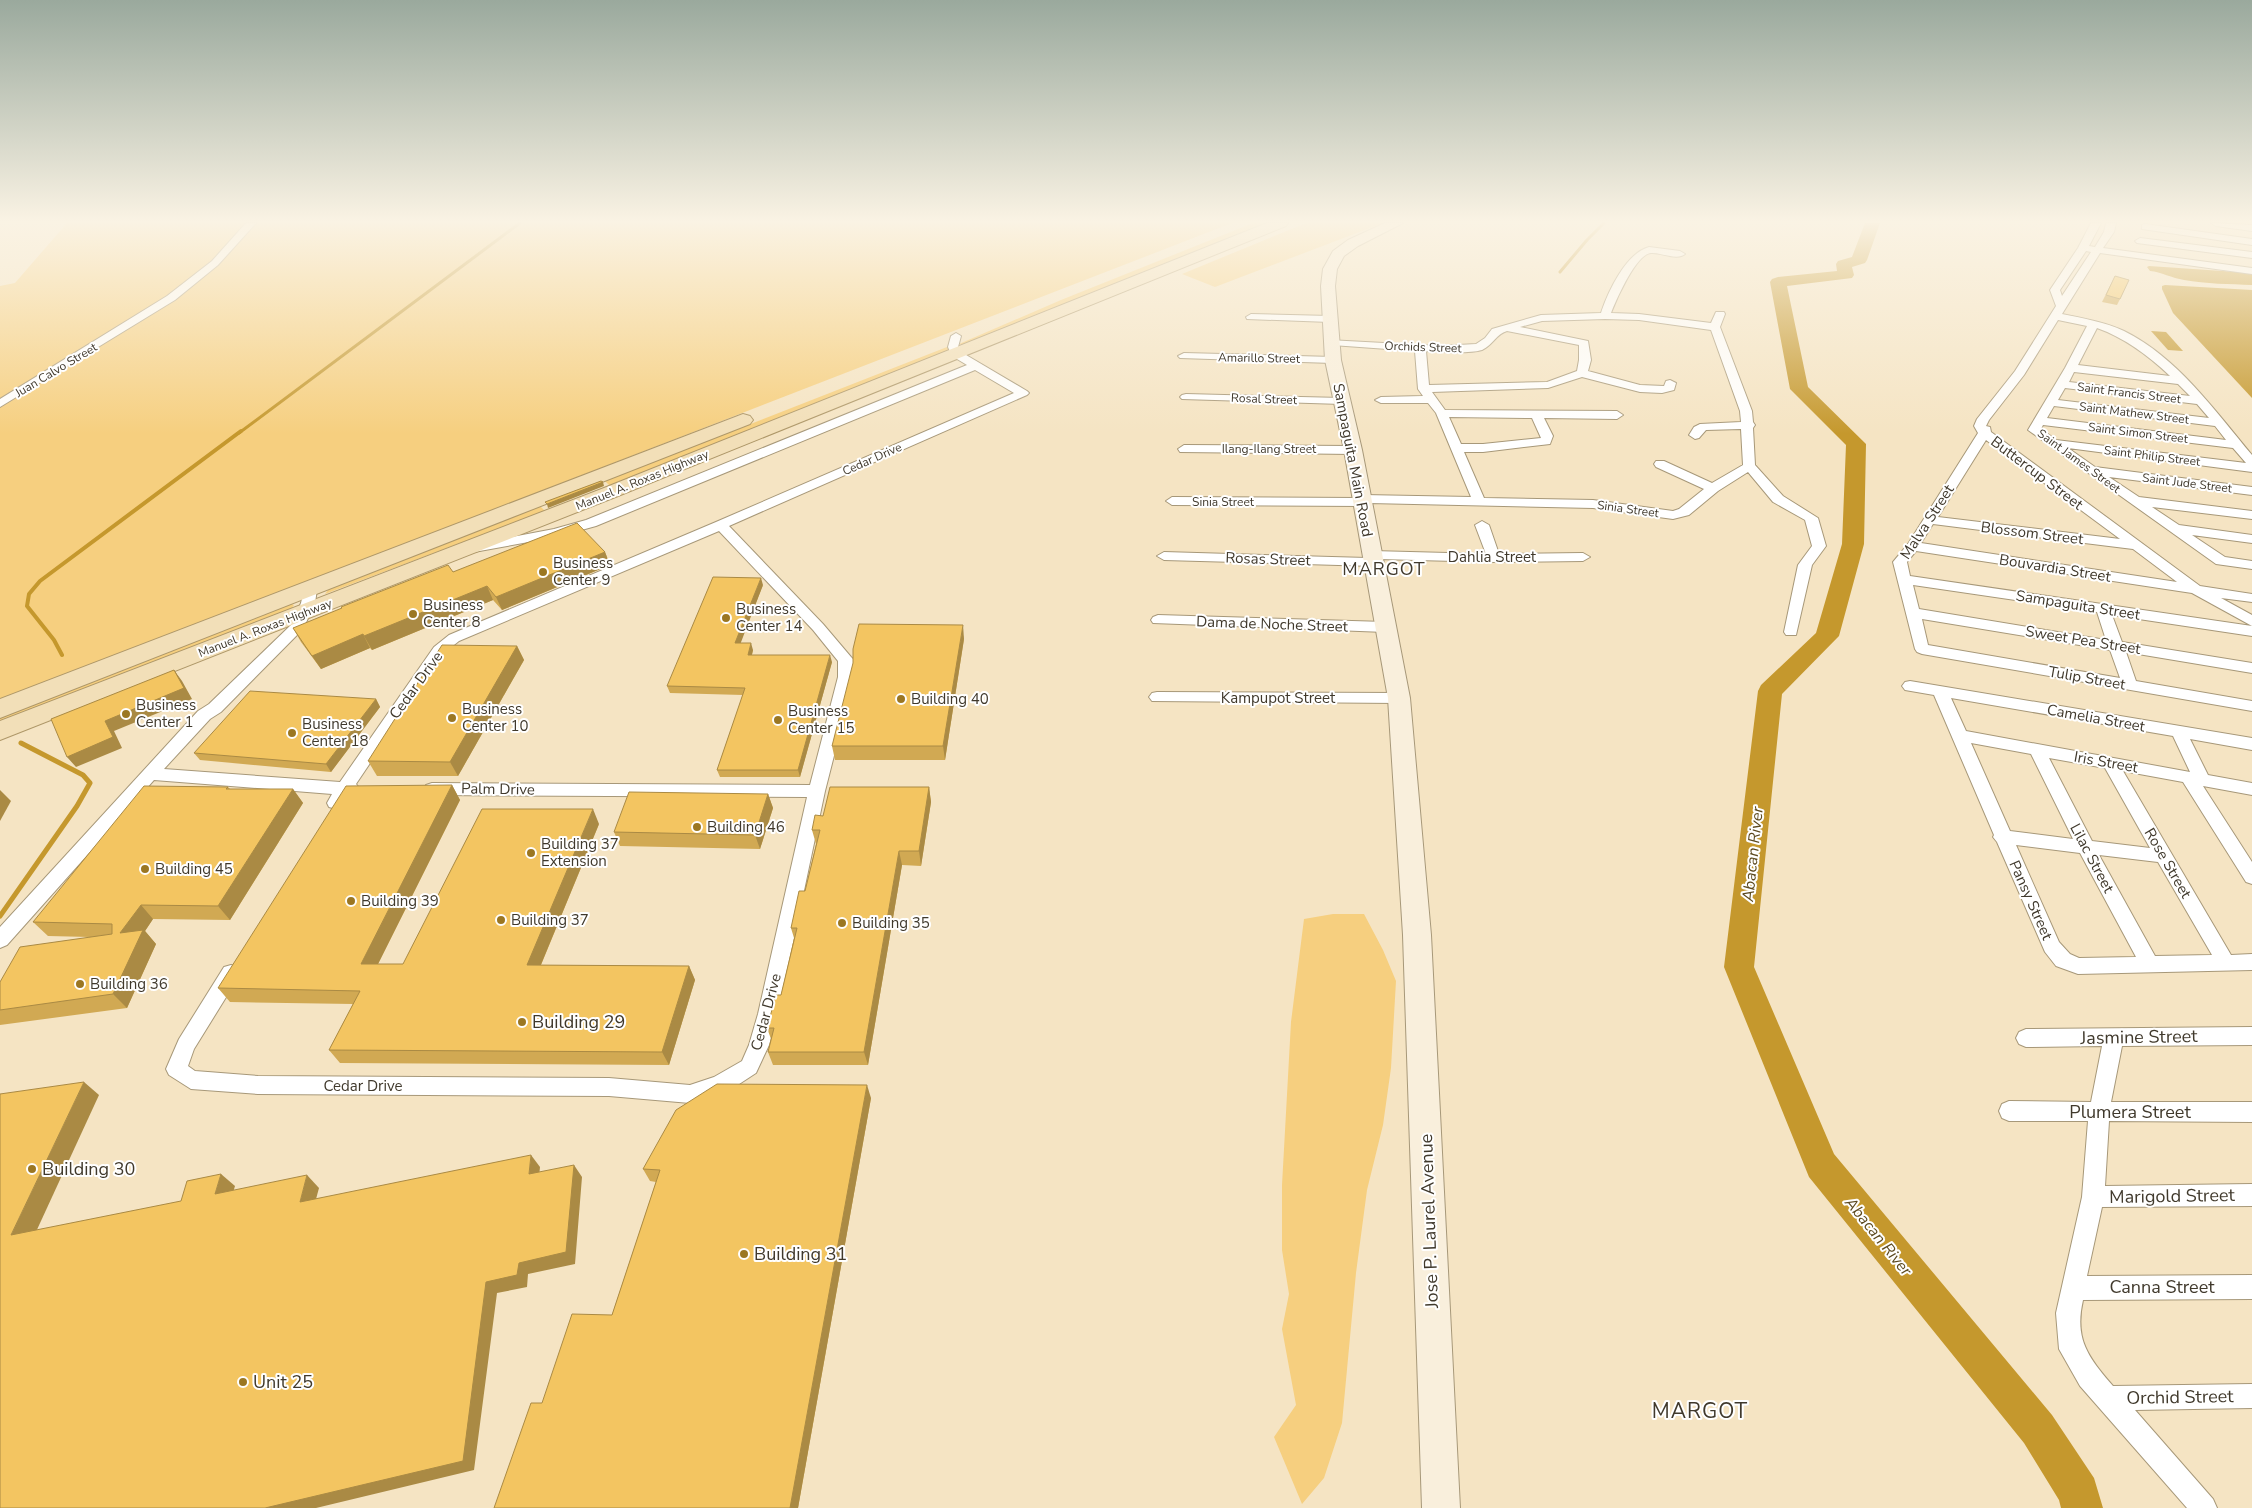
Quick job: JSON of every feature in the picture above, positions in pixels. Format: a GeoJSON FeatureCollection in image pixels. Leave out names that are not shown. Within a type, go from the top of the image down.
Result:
{"type":"FeatureCollection","features":[{"type":"Feature","properties":{"kind":"main road","name":"Manuel A. Roxas Highway"},"geometry":{"type":"LineString","coordinates":[[0,730],[301,620],[461,551],[1078,293]]}},
{"type":"Feature","properties":{"kind":"main road","name":"Manuel A. Roxas Highway"},"geometry":{"type":"LineString","coordinates":[[0,709],[310,589],[1094,293]]}},
{"type":"Feature","properties":{"kind":"street","name":"Juan Calvo Street"},"geometry":{"type":"LineString","coordinates":[[0,404],[177,293]]}},
{"type":"Feature","properties":{"kind":"street","name":"Sampaguita Main Road"},"geometry":{"type":"LineString","coordinates":[[1328,293],[1333,351],[1363,500],[1372,558],[1399,698],[1417,935]]}},
{"type":"Feature","properties":{"kind":"street"},"geometry":{"type":"LineString","coordinates":[[1605,316],[1614,293]]}},
{"type":"Feature","properties":{"kind":"street"},"geometry":{"type":"LineString","coordinates":[[2056,293],[2061,305]]}},
{"type":"Feature","properties":{"kind":"street"},"geometry":{"type":"LineString","coordinates":[[1983,430],[1983,418],[2020,373],[2069,293]]}},
{"type":"Feature","properties":{"kind":"street"},"geometry":{"type":"LineString","coordinates":[[1720,314],[1715,327],[1746,411],[1749,466],[1778,499],[1811,518],[1819,546],[1805,565],[1791,632]]}},
{"type":"Feature","properties":{"kind":"street"},"geometry":{"type":"LineString","coordinates":[[2055,316],[2093,325],[2126,336],[2144,349],[2180,381],[2252,463]]}},
{"type":"Feature","properties":{"kind":"street"},"geometry":{"type":"LineString","coordinates":[[1251,317],[1330,319]]}},
{"type":"Feature","properties":{"kind":"street","name":"Orchids Street"},"geometry":{"type":"LineString","coordinates":[[1333,351],[1479,347],[1489,340],[1496,331],[1541,318],[1638,317],[1715,327]]}},
{"type":"Feature","properties":{"kind":"street","name":"Saint James Street"},"geometry":{"type":"LineString","coordinates":[[2093,325],[2071,368],[2034,430],[2221,561],[2252,565]]}},
{"type":"Feature","properties":{"kind":"street"},"geometry":{"type":"LineString","coordinates":[[1504,328],[1584,343],[1585,367],[1582,373]]}},
{"type":"Feature","properties":{"kind":"street"},"geometry":{"type":"LineString","coordinates":[[461,551],[556,533],[591,523],[975,366],[956,345]]}},
{"type":"Feature","properties":{"kind":"street"},"geometry":{"type":"LineString","coordinates":[[1420,348],[1424,389],[1442,413],[1454,448],[1478,500]]}},
{"type":"Feature","properties":{"kind":"street","name":"Amarillo Street"},"geometry":{"type":"LineString","coordinates":[[1184,356],[1333,351]]}},
{"type":"Feature","properties":{"kind":"street","name":"Cedar Drive"},"geometry":{"type":"LineString","coordinates":[[324,821],[344,788],[439,650],[454,638],[721,525],[1023,393],[975,366]]}},
{"type":"Feature","properties":{"kind":"street"},"geometry":{"type":"LineString","coordinates":[[2071,368],[2180,381]]}},
{"type":"Feature","properties":{"kind":"street"},"geometry":{"type":"LineString","coordinates":[[1424,389],[1548,385],[1582,373],[1626,385],[1657,390],[1670,388],[1670,382]]}},
{"type":"Feature","properties":{"kind":"street","name":"Saint Francis Street"},"geometry":{"type":"LineString","coordinates":[[2060,384],[2198,401]]}},
{"type":"Feature","properties":{"kind":"street","name":"Rosal Street"},"geometry":{"type":"LineString","coordinates":[[1186,397],[1342,401]]}},
{"type":"Feature","properties":{"kind":"street"},"geometry":{"type":"LineString","coordinates":[[1381,400],[1432,400]]}},
{"type":"Feature","properties":{"kind":"street","name":"Saint Mathew Street"},"geometry":{"type":"LineString","coordinates":[[2050,402],[2218,423]]}},
{"type":"Feature","properties":{"kind":"street"},"geometry":{"type":"LineString","coordinates":[[1442,413],[1617,415]]}},
{"type":"Feature","properties":{"kind":"street"},"geometry":{"type":"LineString","coordinates":[[1454,448],[1484,448],[1546,441],[1547,436],[1537,415]]}},
{"type":"Feature","properties":{"kind":"street","name":"Saint Simon Street"},"geometry":{"type":"LineString","coordinates":[[2038,421],[2237,445]]}},
{"type":"Feature","properties":{"kind":"street"},"geometry":{"type":"LineString","coordinates":[[1695,435],[1698,430],[1704,427],[1748,425]]}},
{"type":"Feature","properties":{"kind":"street","name":"Malva Street"},"geometry":{"type":"LineString","coordinates":[[1922,649],[1900,562],[1913,546],[1983,430]]}},
{"type":"Feature","properties":{"kind":"street","name":"Buttercup Street"},"geometry":{"type":"LineString","coordinates":[[1983,430],[2135,546],[2252,621]]}},
{"type":"Feature","properties":{"kind":"street","name":"Buttercup Street"},"geometry":{"type":"LineString","coordinates":[[1983,430],[2204,592]]}},
{"type":"Feature","properties":{"kind":"street","name":"Saint Philip Street"},"geometry":{"type":"LineString","coordinates":[[2052,443],[2252,468]]}},
{"type":"Feature","properties":{"kind":"street","name":"Ilang-Ilang Street"},"geometry":{"type":"LineString","coordinates":[[1184,449],[1353,450]]}},
{"type":"Feature","properties":{"kind":"street"},"geometry":{"type":"LineString","coordinates":[[1660,464],[1713,488]]}},
{"type":"Feature","properties":{"kind":"street","name":"Sinia Street"},"geometry":{"type":"LineString","coordinates":[[1172,501],[1478,500],[1593,504],[1673,515],[1684,512],[1713,488],[1749,466]]}},
{"type":"Feature","properties":{"kind":"street","name":"Saint Jude Street"},"geometry":{"type":"LineString","coordinates":[[2093,471],[2252,491]]}},
{"type":"Feature","properties":{"kind":"street"},"geometry":{"type":"LineString","coordinates":[[2134,500],[2252,515]]}},
{"type":"Feature","properties":{"kind":"street","name":"Blossom Street"},"geometry":{"type":"LineString","coordinates":[[1929,520],[2135,546]]}},
{"type":"Feature","properties":{"kind":"street","name":"Cedar Drive"},"geometry":{"type":"LineString","coordinates":[[238,961],[186,1045],[176,1069],[191,1080],[258,1085],[609,1088],[690,1094],[720,1085],[749,1067],[759,1045],[768,1014],[817,791],[846,677],[846,660],[818,627],[721,525]]}},
{"type":"Feature","properties":{"kind":"street"},"geometry":{"type":"LineString","coordinates":[[1482,525],[1494,558]]}},
{"type":"Feature","properties":{"kind":"street"},"geometry":{"type":"LineString","coordinates":[[2174,528],[2252,539]]}},
{"type":"Feature","properties":{"kind":"street","name":"Bouvardia Street"},"geometry":{"type":"LineString","coordinates":[[1913,546],[2252,598]]}},
{"type":"Feature","properties":{"kind":"street","name":"Rosas Street"},"geometry":{"type":"LineString","coordinates":[[1164,556],[1372,558]]}},
{"type":"Feature","properties":{"kind":"street","name":"Dahlia Street"},"geometry":{"type":"LineString","coordinates":[[1372,558],[1582,557]]}},
{"type":"Feature","properties":{"kind":"street","name":"Sampaguita Street"},"geometry":{"type":"LineString","coordinates":[[1903,579],[2252,631]]}},
{"type":"Feature","properties":{"kind":"street"},"geometry":{"type":"LineString","coordinates":[[0,940],[204,715],[215,708],[301,620],[310,589]]}},
{"type":"Feature","properties":{"kind":"street"},"geometry":{"type":"LineString","coordinates":[[2103,609],[2130,686]]}},
{"type":"Feature","properties":{"kind":"street","name":"Sweet Pea Street"},"geometry":{"type":"LineString","coordinates":[[1914,613],[2252,668]]}},
{"type":"Feature","properties":{"kind":"street","name":"Dama de Noche Street"},"geometry":{"type":"LineString","coordinates":[[1158,620],[1385,627]]}},
{"type":"Feature","properties":{"kind":"street","name":"Tulip Street"},"geometry":{"type":"LineString","coordinates":[[1922,649],[2252,706]]}},
{"type":"Feature","properties":{"kind":"street","name":"Camelia Street"},"geometry":{"type":"LineString","coordinates":[[1910,686],[2252,744]]}},
{"type":"Feature","properties":{"kind":"street","name":"Pansy Street"},"geometry":{"type":"LineString","coordinates":[[1940,691],[1961,736],[2002,837],[2052,947],[2063,960],[2078,966],[2252,962]]}},
{"type":"Feature","properties":{"kind":"street","name":"Kampupot Street"},"geometry":{"type":"LineString","coordinates":[[1158,697],[1399,698]]}},
{"type":"Feature","properties":{"kind":"street"},"geometry":{"type":"LineString","coordinates":[[2179,732],[2196,779],[2252,877]]}},
{"type":"Feature","properties":{"kind":"street","name":"Iris Street"},"geometry":{"type":"LineString","coordinates":[[1961,736],[2252,789]]}},
{"type":"Feature","properties":{"kind":"street","name":"Lilac Street"},"geometry":{"type":"LineString","coordinates":[[2037,750],[2086,847],[2150,964]]}},
{"type":"Feature","properties":{"kind":"street","name":"Rose Street"},"geometry":{"type":"LineString","coordinates":[[2110,763],[2226,963]]}},
{"type":"Feature","properties":{"kind":"street"},"geometry":{"type":"LineString","coordinates":[[149,774],[364,789]]}},
{"type":"Feature","properties":{"kind":"street","name":"Palm Drive"},"geometry":{"type":"LineString","coordinates":[[413,789],[817,791]]}},
{"type":"Feature","properties":{"kind":"street"},"geometry":{"type":"LineString","coordinates":[[2002,837],[2164,856]]}},
{"type":"Feature","properties":{"kind":"street","name":"Jose P. Laurel Avenue"},"geometry":{"type":"LineString","coordinates":[[1417,935],[1440,1508]]}},
{"type":"Feature","properties":{"kind":"street","name":"Jasmine Street"},"geometry":{"type":"LineString","coordinates":[[2026,1038],[2252,1036]]}},
{"type":"Feature","properties":{"kind":"street"},"geometry":{"type":"LineString","coordinates":[[2114,1037],[2100,1112],[2093,1197],[2068,1313],[2071,1349],[2089,1377],[2204,1508]]}},
{"type":"Feature","properties":{"kind":"street","name":"Plumera Street"},"geometry":{"type":"LineString","coordinates":[[2009,1111],[2252,1112]]}},
{"type":"Feature","properties":{"kind":"street","name":"Marigold Street"},"geometry":{"type":"LineString","coordinates":[[2093,1197],[2252,1195]]}},
{"type":"Feature","properties":{"kind":"street","name":"Canna Street"},"geometry":{"type":"LineString","coordinates":[[2072,1288],[2252,1286]]}},
{"type":"Feature","properties":{"kind":"street","name":"Orchid Street"},"geometry":{"type":"LineString","coordinates":[[2108,1398],[2252,1396]]}},
{"type":"Feature","properties":{"kind":"shaded area"},"geometry":{"type":"Polygon","coordinates":[[[0,293],[1051,293],[0,701],[0,293]]]}},
{"type":"Feature","properties":{"kind":"shaded area"},"geometry":{"type":"Polygon","coordinates":[[[1078,293],[1093,293],[966,345],[959,344],[1078,293]]]}},
{"type":"Feature","properties":{"kind":"shaded area"},"geometry":{"type":"Polygon","coordinates":[[[2164,293],[2252,293],[2252,398],[2173,313],[2164,293]]]}},
{"type":"Feature","properties":{"kind":"shaded area"},"geometry":{"type":"Polygon","coordinates":[[[2151,331],[2166,332],[2183,351],[2168,350],[2151,331]]]}},
{"type":"Feature","properties":{"kind":"shaded area"},"geometry":{"type":"Polygon","coordinates":[[[947,347],[951,350],[610,486],[605,481],[947,347]]]}},
{"type":"Feature","properties":{"kind":"shaded area"},"geometry":{"type":"Polygon","coordinates":[[[540,506],[545,511],[325,594],[328,590],[540,506]]]}},
{"type":"Feature","properties":{"kind":"shaded area"},"geometry":{"type":"Polygon","coordinates":[[[289,603],[294,605],[291,609],[0,725],[0,716],[289,603]]]}},
{"type":"Feature","properties":{"kind":"shaded area"},"geometry":{"type":"Polygon","coordinates":[[[1333,914],[1364,914],[1383,950],[1396,981],[1391,1068],[1383,1125],[1367,1190],[1356,1273],[1342,1423],[1324,1478],[1302,1504],[1274,1437],[1296,1405],[1282,1329],[1289,1294],[1282,1250],[1282,1185],[1291,1022],[1304,919],[1333,914]]]}},
{"type":"Feature","properties":{"kind":"building"},"geometry":{"type":"Polygon","coordinates":[[[2107,293],[2123,293],[2120,299],[2106,295],[2107,293]]]}},
{"type":"Feature","properties":{"kind":"building"},"geometry":{"type":"Polygon","coordinates":[[[601,481],[603,482],[547,504],[545,502],[601,481]]]}},
{"type":"Feature","properties":{"kind":"building"},"geometry":{"type":"Polygon","coordinates":[[[577,523],[605,552],[496,597],[487,586],[312,656],[293,628],[448,565],[453,572],[577,523]]]}},
{"type":"Feature","properties":{"kind":"building"},"geometry":{"type":"Polygon","coordinates":[[[713,577],[761,578],[735,643],[751,643],[748,655],[830,655],[798,770],[717,770],[745,688],[667,686],[713,577]]]}},
{"type":"Feature","properties":{"kind":"building","name":"Building 40"},"geometry":{"type":"Polygon","coordinates":[[[859,624],[963,625],[943,746],[832,746],[853,663],[853,649],[859,624]]]}},
{"type":"Feature","properties":{"kind":"building","name":"Business Center 10"},"geometry":{"type":"Polygon","coordinates":[[[442,645],[517,646],[450,762],[368,761],[442,645]]]}},
{"type":"Feature","properties":{"kind":"building"},"geometry":{"type":"Polygon","coordinates":[[[174,670],[184,688],[105,721],[113,737],[67,757],[51,719],[174,670]]]}},
{"type":"Feature","properties":{"kind":"building","name":"Business Center 18"},"geometry":{"type":"Polygon","coordinates":[[[250,691],[376,699],[326,764],[194,753],[250,691]]]}},
{"type":"Feature","properties":{"kind":"building"},"geometry":{"type":"Polygon","coordinates":[[[452,785],[361,964],[403,964],[482,809],[593,809],[527,965],[689,966],[662,1052],[329,1050],[360,991],[218,988],[346,786],[452,785]]]}},
{"type":"Feature","properties":{"kind":"building"},"geometry":{"type":"Polygon","coordinates":[[[144,786],[293,789],[218,906],[141,905],[120,933],[143,930],[113,994],[0,1010],[0,982],[20,947],[112,934],[112,924],[33,922],[144,786]]]}},
{"type":"Feature","properties":{"kind":"building","name":"Building 35"},"geometry":{"type":"Polygon","coordinates":[[[830,787],[929,787],[919,851],[899,851],[864,1052],[768,1052],[774,1028],[767,1028],[776,995],[781,995],[797,928],[791,928],[799,891],[805,891],[820,830],[812,830],[815,815],[823,816],[830,787]]]}},
{"type":"Feature","properties":{"kind":"building","name":"Building 46"},"geometry":{"type":"Polygon","coordinates":[[[629,792],[768,794],[755,835],[614,832],[629,792]]]}},
{"type":"Feature","properties":{"kind":"building","name":"Unit 25"},"geometry":{"type":"Polygon","coordinates":[[[84,1082],[11,1235],[181,1201],[187,1181],[221,1174],[215,1194],[307,1175],[300,1202],[531,1155],[529,1174],[574,1165],[566,1252],[519,1263],[517,1275],[486,1282],[463,1461],[265,1508],[0,1508],[0,1094],[84,1082]]]}},
{"type":"Feature","properties":{"kind":"building","name":"Building 31"},"geometry":{"type":"Polygon","coordinates":[[[717,1084],[867,1085],[790,1508],[494,1508],[531,1403],[542,1403],[572,1314],[612,1315],[660,1170],[643,1169],[676,1110],[717,1084]]]}},
{"type":"Feature","properties":{"kind":"waterway"},"geometry":{"type":"LineString","coordinates":[[239,433],[426,293]]}},
{"type":"Feature","properties":{"kind":"waterway","name":"Abacan River"},"geometry":{"type":"LineString","coordinates":[[1780,293],[1799,389],[1856,444],[1853,544],[1827,636],[1770,691],[1739,967],[1821,1165],[2038,1429],[2079,1493],[2082,1508]]}},
{"type":"Feature","properties":{"kind":"waterway"},"geometry":{"type":"LineString","coordinates":[[62,655],[54,640],[27,606],[29,594],[40,581],[241,431]]}},
{"type":"Feature","properties":{"kind":"waterway"},"geometry":{"type":"LineString","coordinates":[[0,916],[77,806],[90,783],[83,775],[21,743]]}},
{"type":"Feature","properties":{"kind":"place","name":"Business Center 9"},"geometry":{"type":"Point","coordinates":[543,572]}},
{"type":"Feature","properties":{"kind":"place","name":"Business Center 8"},"geometry":{"type":"Point","coordinates":[413,614]}},
{"type":"Feature","properties":{"kind":"place","name":"Business Center 14"},"geometry":{"type":"Point","coordinates":[726,618]}},
{"type":"Feature","properties":{"kind":"place","name":"Building 40"},"geometry":{"type":"Point","coordinates":[901,699]}},
{"type":"Feature","properties":{"kind":"place","name":"Business Center 1"},"geometry":{"type":"Point","coordinates":[126,714]}},
{"type":"Feature","properties":{"kind":"place","name":"Business Center 10"},"geometry":{"type":"Point","coordinates":[452,718]}},
{"type":"Feature","properties":{"kind":"place","name":"Business Center 15"},"geometry":{"type":"Point","coordinates":[778,720]}},
{"type":"Feature","properties":{"kind":"place","name":"Business Center 18"},"geometry":{"type":"Point","coordinates":[292,733]}},
{"type":"Feature","properties":{"kind":"place","name":"Building 46"},"geometry":{"type":"Point","coordinates":[697,827]}},
{"type":"Feature","properties":{"kind":"place","name":"Building 37 Extension"},"geometry":{"type":"Point","coordinates":[531,853]}},
{"type":"Feature","properties":{"kind":"place","name":"Building 45"},"geometry":{"type":"Point","coordinates":[145,869]}},
{"type":"Feature","properties":{"kind":"place","name":"Building 39"},"geometry":{"type":"Point","coordinates":[351,901]}},
{"type":"Feature","properties":{"kind":"place","name":"Building 37"},"geometry":{"type":"Point","coordinates":[501,920]}},
{"type":"Feature","properties":{"kind":"place","name":"Building 35"},"geometry":{"type":"Point","coordinates":[842,923]}},
{"type":"Feature","properties":{"kind":"place","name":"Building 36"},"geometry":{"type":"Point","coordinates":[80,984]}},
{"type":"Feature","properties":{"kind":"place","name":"Building 29"},"geometry":{"type":"Point","coordinates":[522,1022]}},
{"type":"Feature","properties":{"kind":"place","name":"Building 30"},"geometry":{"type":"Point","coordinates":[32,1169]}},
{"type":"Feature","properties":{"kind":"place","name":"Building 31"},"geometry":{"type":"Point","coordinates":[744,1254]}},
{"type":"Feature","properties":{"kind":"place","name":"Unit 25"},"geometry":{"type":"Point","coordinates":[243,1382]}},
{"type":"Feature","properties":{"kind":"district","name":"MARGOT"},"geometry":{"type":"Point","coordinates":[1384,569]}},
{"type":"Feature","properties":{"kind":"district","name":"MARGOT"},"geometry":{"type":"Point","coordinates":[1700,1411]}}]}
